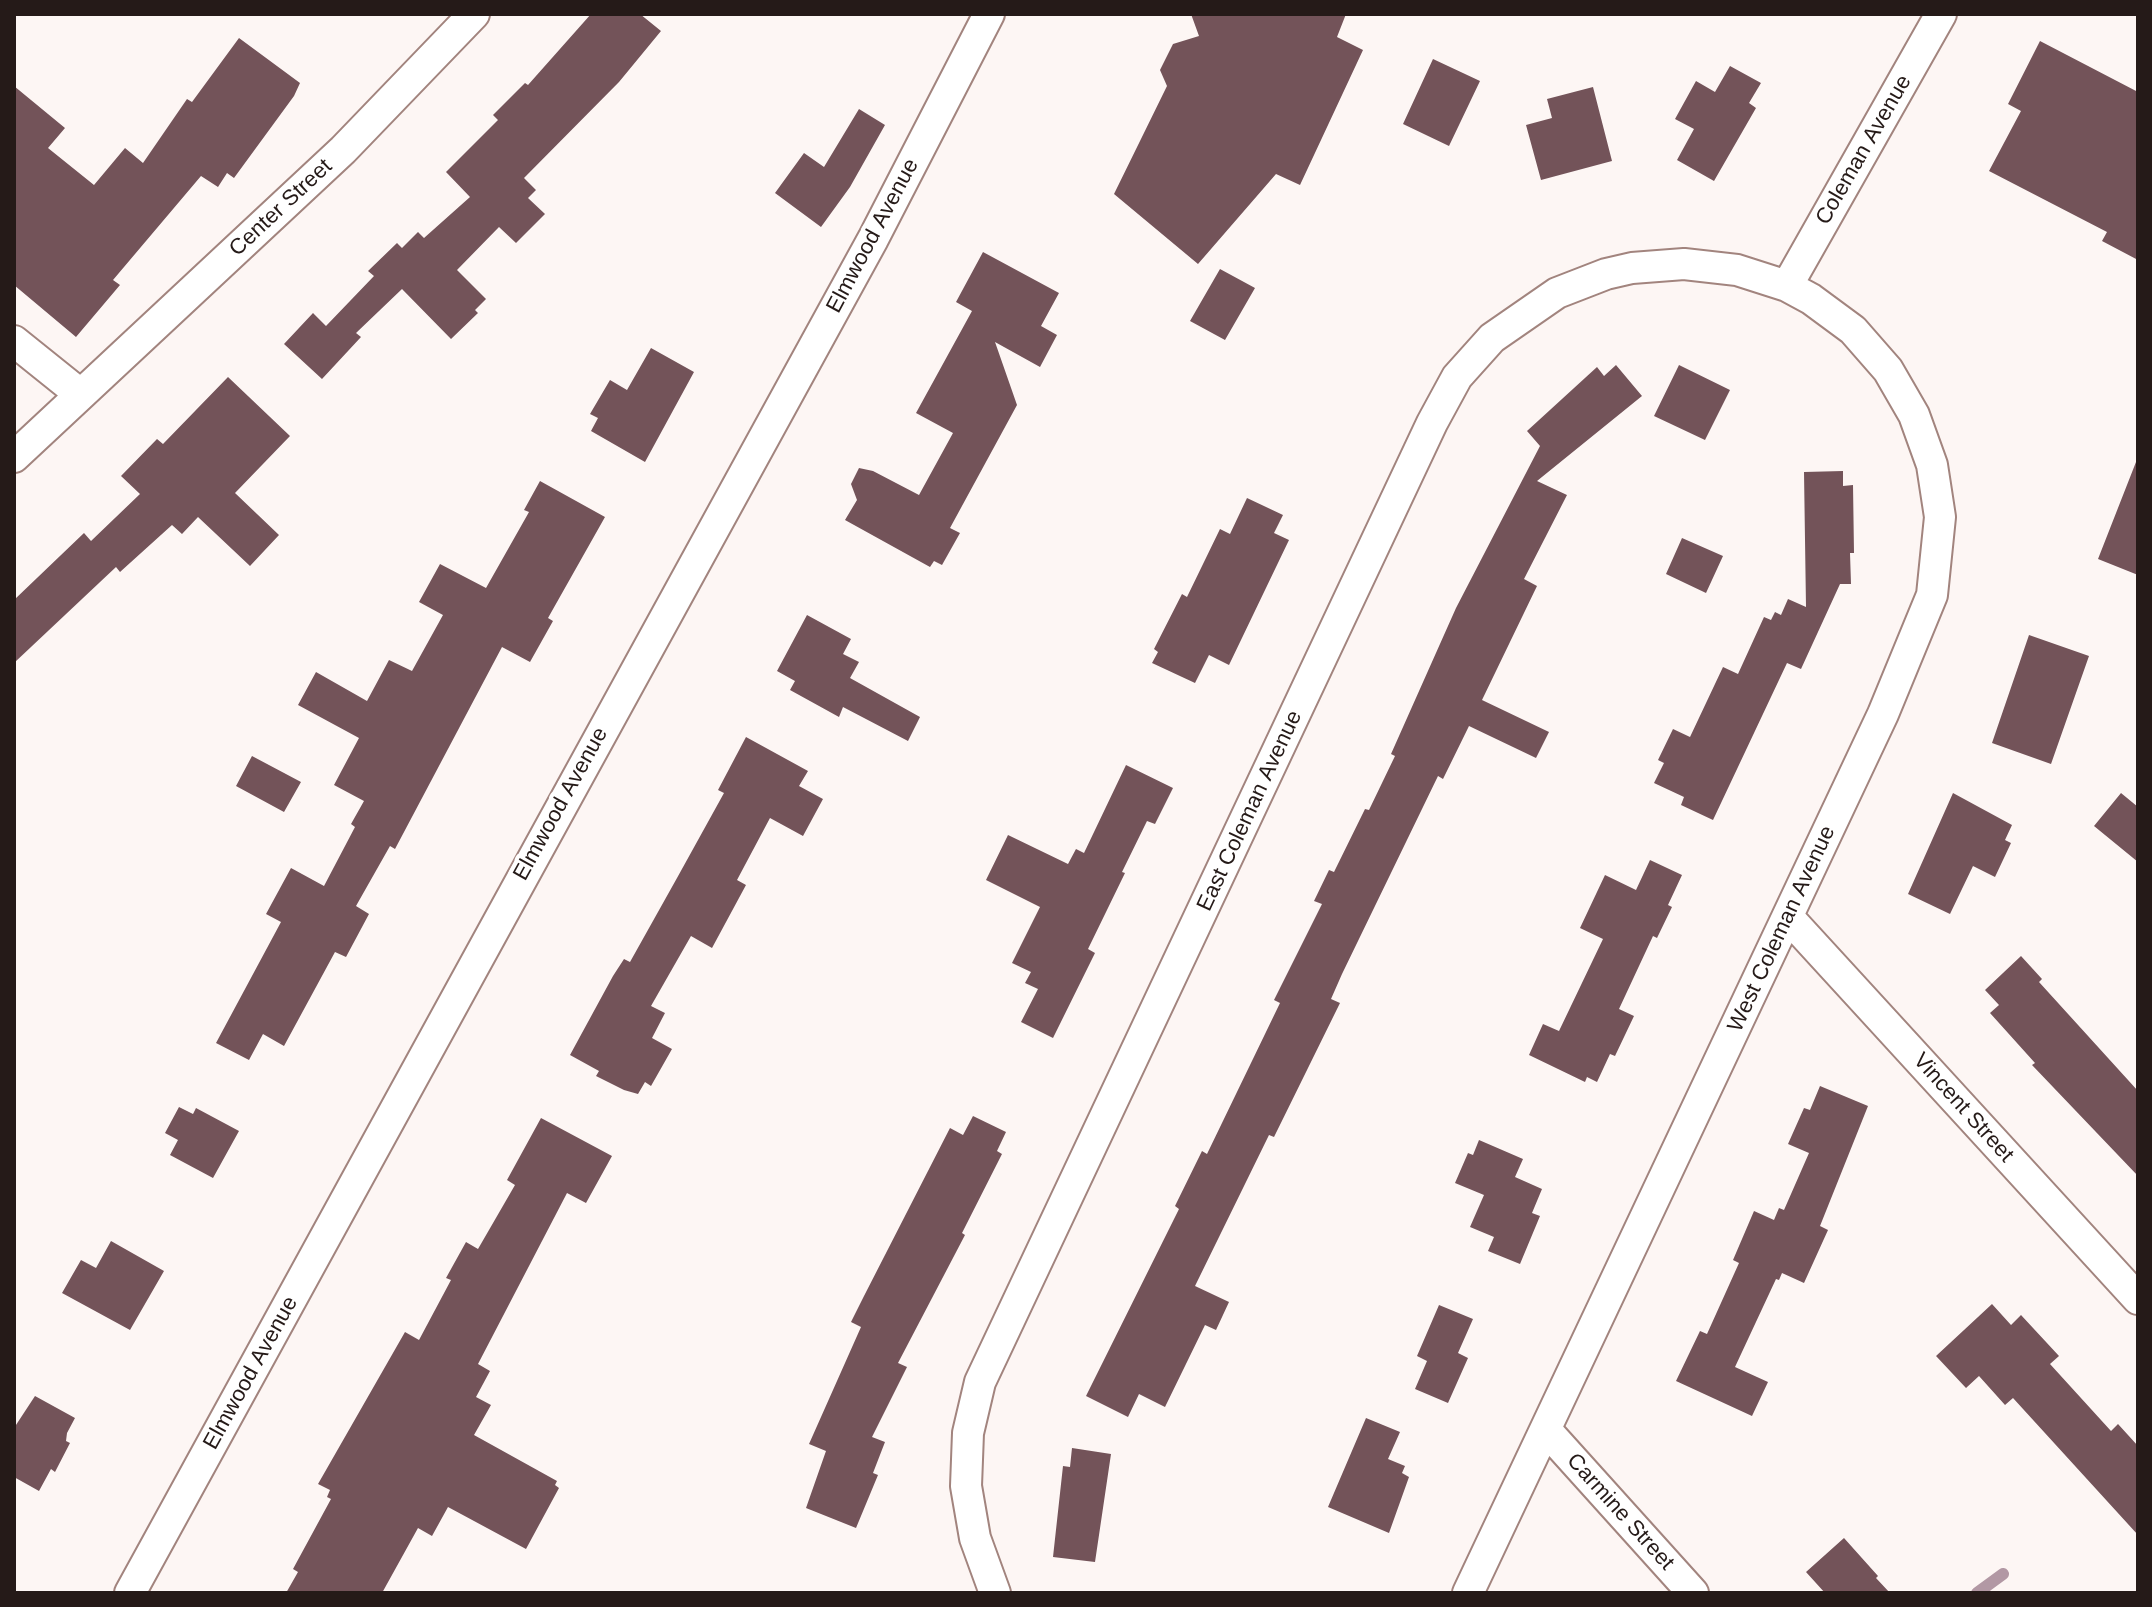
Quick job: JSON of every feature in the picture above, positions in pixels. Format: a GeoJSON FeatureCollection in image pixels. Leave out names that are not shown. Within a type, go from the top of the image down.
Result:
{"type":"FeatureCollection","features":[{"type":"Feature","properties":{"kind":"street","name":"Center Street"},"geometry":{"type":"LineString","coordinates":[[14,457],[343,150],[474,14]]}},
{"type":"Feature","properties":{"kind":"street","name":"Elmwood Avenue"},"geometry":{"type":"LineString","coordinates":[[130,1593],[873,239],[989,14]]}},
{"type":"Feature","properties":{"kind":"street","name":"Coleman Avenue"},"geometry":{"type":"LineString","coordinates":[[1787,286],[1941,14]]}},
{"type":"Feature","properties":{"kind":"street","name":"East Coleman Avenue"},"geometry":{"type":"LineString","coordinates":[[995,1593],[975,1538],[966,1486],[968,1433],[980,1382],[1425,437],[1457,377],[1492,338],[1534,305],[1606,274],[1684,264],[1737,270],[1787,286]]}},
{"type":"Feature","properties":{"kind":"street","name":"West Coleman Avenue"},"geometry":{"type":"LineString","coordinates":[[1468,1593],[1788,917],[1924,621],[1932,595],[1940,517],[1932,465],[1914,415],[1888,370],[1853,330],[1811,299],[1787,286]]}},
{"type":"Feature","properties":{"kind":"street"},"geometry":{"type":"LineString","coordinates":[[14,341],[80,394]]}},
{"type":"Feature","properties":{"kind":"street","name":"Vincent Street"},"geometry":{"type":"LineString","coordinates":[[1788,917],[2138,1299]]}},
{"type":"Feature","properties":{"kind":"street","name":"Carmine Street"},"geometry":{"type":"LineString","coordinates":[[1547,1431],[1693,1593]]}},
{"type":"Feature","properties":{"kind":"building"},"geometry":{"type":"Polygon","coordinates":[[[591,14],[640,14],[661,31],[619,82],[524,178],[536,190],[528,198],[545,214],[516,243],[499,227],[457,270],[486,299],[475,310],[478,313],[451,339],[402,289],[356,333],[361,337],[322,379],[284,344],[313,313],[326,326],[374,276],[368,271],[397,243],[402,248],[418,232],[424,238],[470,197],[446,172],[498,120],[493,115],[525,83],[528,85],[591,14]]]}},
{"type":"Feature","properties":{"kind":"building"},"geometry":{"type":"Polygon","coordinates":[[[1191,14],[1346,14],[1337,37],[1363,50],[1300,185],[1276,174],[1198,264],[1114,194],[1167,86],[1160,70],[1173,44],[1199,36],[1191,14]]]}},
{"type":"Feature","properties":{"kind":"building"},"geometry":{"type":"Polygon","coordinates":[[[239,38],[300,83],[294,96],[234,178],[227,173],[218,187],[201,176],[113,280],[120,285],[76,337],[14,285],[14,86],[65,128],[48,148],[94,185],[125,148],[143,163],[187,99],[192,102],[239,38]]]}},
{"type":"Feature","properties":{"kind":"building"},"geometry":{"type":"Polygon","coordinates":[[[2040,41],[2138,92],[2138,260],[2102,241],[2107,232],[1989,171],[2021,111],[2008,104],[2040,41]]]}},
{"type":"Feature","properties":{"kind":"building"},"geometry":{"type":"Polygon","coordinates":[[[1433,59],[1480,81],[1449,146],[1403,124],[1433,59]]]}},
{"type":"Feature","properties":{"kind":"building"},"geometry":{"type":"Polygon","coordinates":[[[1730,66],[1761,83],[1749,103],[1756,108],[1714,181],[1677,160],[1694,129],[1675,119],[1696,81],[1715,92],[1730,66]]]}},
{"type":"Feature","properties":{"kind":"building"},"geometry":{"type":"Polygon","coordinates":[[[1593,87],[1612,161],[1541,180],[1526,125],[1552,118],[1547,99],[1593,87]]]}},
{"type":"Feature","properties":{"kind":"building"},"geometry":{"type":"Polygon","coordinates":[[[859,109],[885,125],[850,187],[821,227],[775,193],[804,153],[824,167],[859,109]]]}},
{"type":"Feature","properties":{"kind":"building"},"geometry":{"type":"Polygon","coordinates":[[[983,252],[1059,293],[1041,326],[1057,335],[1040,367],[995,342],[1017,405],[950,528],[960,533],[942,565],[934,561],[930,567],[845,520],[857,500],[851,484],[859,468],[873,471],[919,495],[953,433],[916,413],[972,311],[956,302],[983,252]]]}},
{"type":"Feature","properties":{"kind":"building"},"geometry":{"type":"Polygon","coordinates":[[[1220,269],[1255,288],[1225,340],[1190,321],[1220,269]]]}},
{"type":"Feature","properties":{"kind":"building"},"geometry":{"type":"Polygon","coordinates":[[[651,348],[694,372],[645,462],[591,431],[598,418],[590,414],[610,380],[627,390],[651,348]]]}},
{"type":"Feature","properties":{"kind":"building"},"geometry":{"type":"Polygon","coordinates":[[[1616,365],[1642,396],[1537,481],[1567,495],[1524,579],[1537,586],[1482,700],[1549,732],[1536,758],[1469,726],[1443,779],[1438,776],[1331,999],[1340,1003],[1274,1137],[1269,1135],[1195,1286],[1229,1302],[1216,1330],[1205,1325],[1165,1407],[1139,1394],[1128,1417],[1086,1396],[1179,1209],[1175,1206],[1202,1151],[1207,1154],[1280,1003],[1274,1000],[1322,904],[1314,901],[1329,870],[1334,872],[1365,809],[1369,810],[1395,756],[1391,754],[1456,608],[1540,446],[1527,431],[1597,367],[1604,376],[1616,365]]]}},
{"type":"Feature","properties":{"kind":"building"},"geometry":{"type":"Polygon","coordinates":[[[1679,365],[1730,390],[1705,440],[1654,416],[1679,365]]]}},
{"type":"Feature","properties":{"kind":"building"},"geometry":{"type":"Polygon","coordinates":[[[228,377],[290,436],[235,493],[279,535],[250,566],[198,517],[182,534],[172,525],[120,572],[116,567],[14,663],[14,600],[84,533],[91,541],[140,494],[121,476],[157,439],[163,444],[228,377]]]}},
{"type":"Feature","properties":{"kind":"building"},"geometry":{"type":"Polygon","coordinates":[[[2138,463],[2138,575],[2098,559],[2138,463]]]}},
{"type":"Feature","properties":{"kind":"building"},"geometry":{"type":"Polygon","coordinates":[[[1843,471],[1843,486],[1853,485],[1851,584],[1840,584],[1801,669],[1787,663],[1713,820],[1681,805],[1684,797],[1654,783],[1664,763],[1658,760],[1673,729],[1690,737],[1723,667],[1738,674],[1764,617],[1771,620],[1775,612],[1781,615],[1788,599],[1806,607],[1804,472],[1843,471]]]}},
{"type":"Feature","properties":{"kind":"building"},"geometry":{"type":"Polygon","coordinates":[[[540,481],[605,517],[548,618],[553,621],[530,662],[502,647],[395,849],[390,846],[356,906],[369,914],[346,957],[335,952],[284,1046],[263,1034],[249,1060],[216,1043],[281,922],[266,914],[291,868],[324,886],[355,827],[351,824],[364,801],[334,785],[359,738],[298,705],[316,672],[367,701],[389,660],[412,671],[443,615],[419,602],[440,564],[486,588],[529,512],[524,510],[540,481]]]}},
{"type":"Feature","properties":{"kind":"building"},"geometry":{"type":"Polygon","coordinates":[[[1247,498],[1283,515],[1274,533],[1289,540],[1229,665],[1209,655],[1195,683],[1152,663],[1158,652],[1154,649],[1182,594],[1187,597],[1220,529],[1230,534],[1247,498]]]}},
{"type":"Feature","properties":{"kind":"building"},"geometry":{"type":"Polygon","coordinates":[[[1682,538],[1723,556],[1706,593],[1666,574],[1682,538]]]}},
{"type":"Feature","properties":{"kind":"building"},"geometry":{"type":"Polygon","coordinates":[[[807,615],[851,639],[843,654],[859,662],[850,678],[920,717],[908,741],[843,707],[839,717],[790,690],[795,681],[777,671],[807,615]]]}},
{"type":"Feature","properties":{"kind":"building"},"geometry":{"type":"Polygon","coordinates":[[[2029,635],[2089,656],[2051,764],[1992,743],[2029,635]]]}},
{"type":"Feature","properties":{"kind":"building"},"geometry":{"type":"Polygon","coordinates":[[[746,737],[808,771],[799,786],[823,799],[803,836],[770,818],[737,880],[746,885],[712,948],[691,936],[651,1006],[665,1013],[652,1038],[672,1049],[651,1086],[645,1082],[638,1094],[624,1090],[596,1076],[599,1071],[570,1055],[613,976],[624,959],[630,962],[677,878],[724,793],[718,790],[746,737]]]}},
{"type":"Feature","properties":{"kind":"building"},"geometry":{"type":"Polygon","coordinates":[[[252,756],[301,782],[284,812],[236,786],[252,756]]]}},
{"type":"Feature","properties":{"kind":"building"},"geometry":{"type":"Polygon","coordinates":[[[1126,765],[1173,788],[1155,824],[1147,821],[1122,872],[1125,873],[1088,949],[1095,953],[1053,1038],[1021,1022],[1038,989],[1025,983],[1031,972],[1012,963],[1040,907],[986,880],[1008,835],[1068,864],[1076,849],[1084,853],[1126,765]]]}},
{"type":"Feature","properties":{"kind":"building"},"geometry":{"type":"Polygon","coordinates":[[[1953,793],[2012,825],[2005,840],[2011,843],[1995,877],[1973,866],[1950,914],[1908,894],[1953,793]]]}},
{"type":"Feature","properties":{"kind":"building"},"geometry":{"type":"Polygon","coordinates":[[[2121,793],[2138,807],[2138,862],[2094,826],[2121,793]]]}},
{"type":"Feature","properties":{"kind":"building"},"geometry":{"type":"Polygon","coordinates":[[[1650,860],[1682,875],[1668,905],[1672,907],[1657,938],[1653,936],[1619,1009],[1634,1016],[1615,1056],[1610,1054],[1597,1082],[1587,1077],[1585,1082],[1529,1055],[1543,1024],[1559,1031],[1603,939],[1580,928],[1605,875],[1636,890],[1650,860]]]}},
{"type":"Feature","properties":{"kind":"building"},"geometry":{"type":"Polygon","coordinates":[[[2021,956],[2042,979],[2039,982],[2138,1091],[2138,1176],[2032,1065],[2035,1063],[1990,1013],[1999,1005],[1985,990],[2021,956]]]}},
{"type":"Feature","properties":{"kind":"building"},"geometry":{"type":"Polygon","coordinates":[[[1820,1086],[1868,1106],[1820,1226],[1828,1230],[1804,1283],[1782,1273],[1779,1280],[1776,1279],[1735,1367],[1768,1382],[1752,1416],[1676,1381],[1700,1331],[1707,1334],[1739,1263],[1733,1260],[1754,1211],[1774,1220],[1779,1208],[1784,1210],[1809,1153],[1788,1144],[1804,1108],[1810,1110],[1820,1086]]]}},
{"type":"Feature","properties":{"kind":"building"},"geometry":{"type":"Polygon","coordinates":[[[179,1107],[193,1114],[196,1108],[239,1131],[213,1178],[170,1155],[178,1140],[165,1133],[179,1107]]]}},
{"type":"Feature","properties":{"kind":"building"},"geometry":{"type":"Polygon","coordinates":[[[973,1116],[1006,1132],[997,1151],[1002,1154],[962,1233],[965,1235],[898,1363],[907,1367],[872,1437],[885,1442],[873,1473],[878,1475],[856,1528],[806,1508],[826,1451],[809,1444],[861,1327],[851,1322],[864,1296],[950,1128],[963,1135],[973,1116]]]}},
{"type":"Feature","properties":{"kind":"building"},"geometry":{"type":"Polygon","coordinates":[[[541,1118],[612,1156],[586,1203],[567,1193],[478,1364],[490,1371],[476,1397],[491,1405],[474,1435],[557,1481],[555,1485],[559,1488],[526,1549],[448,1507],[432,1536],[418,1528],[382,1593],[286,1593],[298,1572],[293,1569],[331,1499],[327,1497],[330,1490],[318,1484],[405,1332],[419,1340],[451,1280],[446,1278],[466,1242],[478,1249],[515,1185],[507,1180],[541,1118]]]}},
{"type":"Feature","properties":{"kind":"building"},"geometry":{"type":"Polygon","coordinates":[[[1479,1140],[1523,1159],[1515,1177],[1542,1189],[1532,1213],[1540,1216],[1520,1264],[1488,1251],[1494,1237],[1470,1227],[1484,1195],[1455,1183],[1468,1153],[1473,1155],[1479,1140]]]}},
{"type":"Feature","properties":{"kind":"building"},"geometry":{"type":"Polygon","coordinates":[[[111,1241],[164,1271],[130,1330],[62,1293],[81,1260],[96,1268],[111,1241]]]}},
{"type":"Feature","properties":{"kind":"building"},"geometry":{"type":"Polygon","coordinates":[[[1992,1304],[2011,1325],[2021,1315],[2059,1356],[2050,1364],[2111,1431],[2118,1424],[2138,1446],[2138,1535],[2013,1398],[2005,1405],[1979,1376],[1966,1388],[1936,1356],[1992,1304]]]}},
{"type":"Feature","properties":{"kind":"building"},"geometry":{"type":"Polygon","coordinates":[[[1439,1305],[1473,1319],[1458,1353],[1468,1358],[1448,1403],[1415,1389],[1427,1361],[1417,1356],[1439,1305]]]}},
{"type":"Feature","properties":{"kind":"building"},"geometry":{"type":"Polygon","coordinates":[[[35,1396],[75,1418],[67,1433],[66,1441],[70,1443],[55,1472],[51,1469],[39,1491],[14,1477],[14,1428],[35,1396]]]}},
{"type":"Feature","properties":{"kind":"building"},"geometry":{"type":"Polygon","coordinates":[[[1366,1418],[1400,1432],[1388,1459],[1405,1466],[1402,1473],[1409,1477],[1389,1533],[1328,1507],[1366,1418]]]}},
{"type":"Feature","properties":{"kind":"building"},"geometry":{"type":"Polygon","coordinates":[[[1072,1448],[1111,1454],[1095,1562],[1053,1557],[1063,1466],[1070,1467],[1072,1448]]]}},
{"type":"Feature","properties":{"kind":"building"},"geometry":{"type":"Polygon","coordinates":[[[1844,1538],[1890,1593],[1825,1593],[1806,1572],[1844,1538]]]}},
{"type":"Feature","properties":{"kind":"waterway"},"geometry":{"type":"LineString","coordinates":[[1977,1593],[2003,1574]]}}]}
